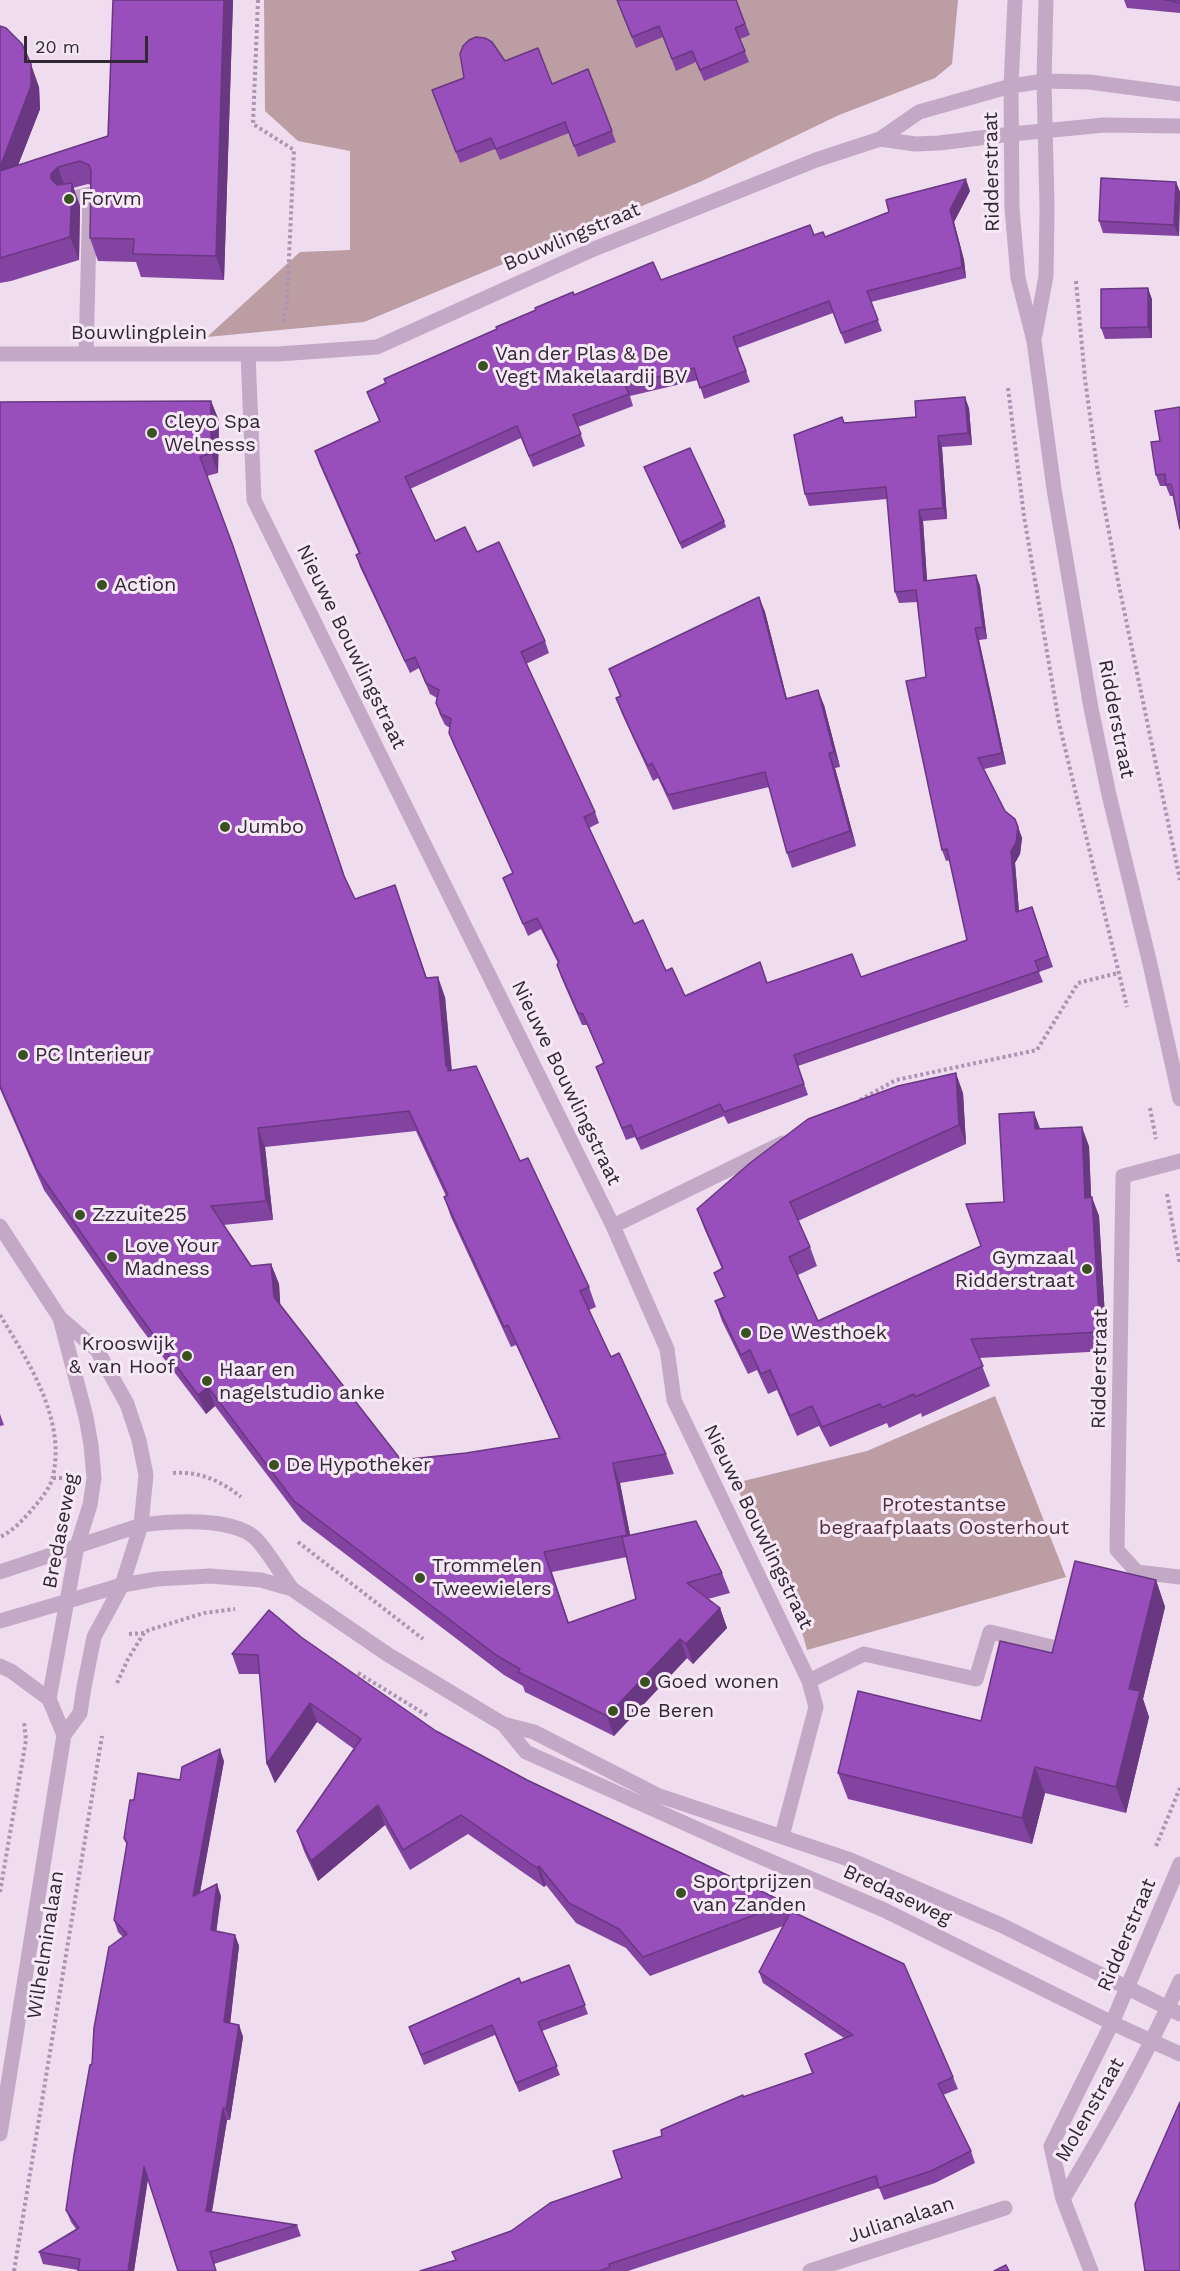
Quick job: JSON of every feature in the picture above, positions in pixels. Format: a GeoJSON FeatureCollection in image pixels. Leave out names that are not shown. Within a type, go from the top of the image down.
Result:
{"type":"FeatureCollection","features":[{"type":"Feature","properties":{"kind":"street","name":"Ridderstraat"},"geometry":{"type":"LineString","coordinates":[[1015,0],[1011,86],[1012,208],[1018,278],[1034,341],[1054,489],[1091,708],[1180,1099]]}},
{"type":"Feature","properties":{"kind":"street","name":"Ridderstraat"},"geometry":{"type":"LineString","coordinates":[[1034,341],[1046,276],[1044,81],[1046,0]]}},
{"type":"Feature","properties":{"kind":"street","name":"Bouwlingstraat"},"geometry":{"type":"LineString","coordinates":[[278,354],[376,347],[594,249],[816,160],[880,139],[919,112],[1011,86],[1044,81],[1089,82],[1180,94]]}},
{"type":"Feature","properties":{"kind":"street","name":"Bouwlingstraat"},"geometry":{"type":"LineString","coordinates":[[880,139],[915,144],[939,143],[1104,125],[1180,126]]}},
{"type":"Feature","properties":{"kind":"street"},"geometry":{"type":"LineString","coordinates":[[69,199],[90,194],[86,354]]}},
{"type":"Feature","properties":{"kind":"street","name":"Bouwlingplein"},"geometry":{"type":"LineString","coordinates":[[0,354],[278,354]]}},
{"type":"Feature","properties":{"kind":"street","name":"Nieuwe Bouwlingstraat"},"geometry":{"type":"LineString","coordinates":[[248,354],[254,500],[613,1226],[667,1349],[674,1400],[809,1681],[816,1707],[782,1836]]}},
{"type":"Feature","properties":{"kind":"street"},"geometry":{"type":"LineString","coordinates":[[613,1226],[796,1136]]}},
{"type":"Feature","properties":{"kind":"street","name":"Ridderstraat"},"geometry":{"type":"LineString","coordinates":[[1180,1161],[1123,1176],[1117,1550],[1137,1572],[1180,1577]]}},
{"type":"Feature","properties":{"kind":"street","name":"Bredaseweg"},"geometry":{"type":"LineString","coordinates":[[0,1226],[60,1318],[97,1350],[127,1404],[139,1440],[146,1474],[141,1525],[161,1522],[221,1523],[254,1537],[292,1589]]}},
{"type":"Feature","properties":{"kind":"street","name":"Bredaseweg"},"geometry":{"type":"LineString","coordinates":[[60,1318],[92,1445],[94,1478],[90,1505],[77,1546],[66,1601],[122,1585],[157,1579],[210,1576],[261,1580],[292,1589],[387,1654],[502,1724],[534,1732],[657,1795],[848,1859],[1001,1925],[1174,2011]]}},
{"type":"Feature","properties":{"kind":"street"},"geometry":{"type":"LineString","coordinates":[[0,1572],[141,1525]]}},
{"type":"Feature","properties":{"kind":"street","name":"Wilhelminalaan"},"geometry":{"type":"LineString","coordinates":[[0,2134],[64,1735],[80,1713],[94,1637],[122,1585],[141,1525]]}},
{"type":"Feature","properties":{"kind":"street"},"geometry":{"type":"LineString","coordinates":[[0,1621],[66,1601],[49,1699]]}},
{"type":"Feature","properties":{"kind":"street"},"geometry":{"type":"LineString","coordinates":[[809,1681],[864,1654],[976,1678],[990,1632],[1052,1647]]}},
{"type":"Feature","properties":{"kind":"street"},"geometry":{"type":"LineString","coordinates":[[0,1666],[11,1671],[49,1699],[64,1735]]}},
{"type":"Feature","properties":{"kind":"street","name":"Bredaseweg"},"geometry":{"type":"LineString","coordinates":[[502,1724],[526,1752],[884,1910],[1112,2023],[1180,2054]]}},
{"type":"Feature","properties":{"kind":"street","name":"Ridderstraat"},"geometry":{"type":"LineString","coordinates":[[1112,2023],[1180,1864]]}},
{"type":"Feature","properties":{"kind":"street"},"geometry":{"type":"LineString","coordinates":[[1153,2042],[1174,2011],[1180,1981]]}},
{"type":"Feature","properties":{"kind":"street","name":"Molenstraat"},"geometry":{"type":"LineString","coordinates":[[1091,2271],[1064,2199],[1051,2146],[1112,2023]]}},
{"type":"Feature","properties":{"kind":"street","name":"Molenstraat"},"geometry":{"type":"LineString","coordinates":[[1064,2199],[1153,2042]]}},
{"type":"Feature","properties":{"kind":"street","name":"Julianalaan"},"geometry":{"type":"LineString","coordinates":[[810,2271],[1005,2208]]}},
{"type":"Feature","properties":{"kind":"path"},"geometry":{"type":"LineString","coordinates":[[258,0],[253,124],[294,150],[287,301],[278,354]]}},
{"type":"Feature","properties":{"kind":"path","name":"Ridderstraat"},"geometry":{"type":"LineString","coordinates":[[1074,272],[1078,290],[1085,380],[1097,466],[1125,615],[1180,880]]}},
{"type":"Feature","properties":{"kind":"path"},"geometry":{"type":"LineString","coordinates":[[856,1103],[896,1080],[1037,1050],[1078,983],[1118,972]]}},
{"type":"Feature","properties":{"kind":"path","name":"Bredaseweg"},"geometry":{"type":"LineString","coordinates":[[0,1315],[29,1362],[41,1390],[51,1422],[55,1451],[53,1478],[40,1500],[28,1515],[7,1534],[0,1537]]}},
{"type":"Feature","properties":{"kind":"path"},"geometry":{"type":"LineString","coordinates":[[226,1486],[245,1500]]}},
{"type":"Feature","properties":{"kind":"path"},"geometry":{"type":"LineString","coordinates":[[290,1536],[427,1642]]}},
{"type":"Feature","properties":{"kind":"path"},"geometry":{"type":"LineString","coordinates":[[116,1685],[144,1633],[204,1613]]}},
{"type":"Feature","properties":{"kind":"path"},"geometry":{"type":"LineString","coordinates":[[0,1892],[26,1740],[24,1716]]}},
{"type":"Feature","properties":{"kind":"path","name":"Wilhelminalaan"},"geometry":{"type":"LineString","coordinates":[[14,2271],[103,1730]]}},
{"type":"Feature","properties":{"kind":"green space"},"geometry":{"type":"Polygon","coordinates":[[[264,0],[958,0],[952,64],[935,78],[839,115],[702,181],[364,322],[207,337],[300,252],[350,250],[350,151],[298,141],[265,111],[264,0]]]}},
{"type":"Feature","properties":{"kind":"green space","name":"Protestantse begraafplaats Oosterhout"},"geometry":{"type":"Polygon","coordinates":[[[995,1396],[1066,1577],[807,1650],[801,1628],[735,1483],[867,1451],[995,1396]]]}},
{"type":"Feature","properties":{"kind":"building"},"geometry":{"type":"Polygon","coordinates":[[[113,0],[224,0],[216,256],[133,254],[134,239],[90,238],[91,171],[89,165],[80,161],[58,167],[51,174],[51,179],[57,185],[72,183],[70,237],[0,258],[0,171],[108,136],[113,0]]]}},
{"type":"Feature","properties":{"kind":"building"},"geometry":{"type":"Polygon","coordinates":[[[617,0],[736,0],[745,24],[735,28],[745,51],[700,70],[692,51],[672,59],[659,26],[632,37],[617,0]]]}},
{"type":"Feature","properties":{"kind":"building"},"geometry":{"type":"Polygon","coordinates":[[[0,26],[6,28],[22,44],[31,64],[31,86],[0,167],[0,26]]]}},
{"type":"Feature","properties":{"kind":"building"},"geometry":{"type":"Polygon","coordinates":[[[476,37],[492,42],[505,61],[538,48],[552,84],[588,69],[612,131],[574,146],[565,122],[496,149],[491,138],[456,152],[432,90],[464,78],[460,54],[463,46],[476,37]]]}},
{"type":"Feature","properties":{"kind":"building"},"geometry":{"type":"Polygon","coordinates":[[[1101,178],[1176,182],[1174,225],[1099,221],[1101,178]]]}},
{"type":"Feature","properties":{"kind":"building"},"geometry":{"type":"Polygon","coordinates":[[[966,179],[950,210],[962,267],[867,291],[878,320],[841,333],[829,301],[733,337],[746,371],[700,388],[694,368],[625,385],[629,394],[573,415],[581,434],[529,456],[517,426],[405,477],[435,541],[465,527],[477,552],[499,542],[545,641],[521,652],[595,812],[584,817],[634,924],[643,920],[666,971],[672,968],[685,996],[760,962],[767,983],[852,954],[861,977],[967,940],[947,849],[942,850],[906,681],[926,677],[916,590],[895,592],[886,487],[805,494],[794,435],[842,417],[844,423],[916,417],[915,401],[965,397],[968,433],[938,436],[943,508],[919,510],[924,581],[976,575],[983,627],[975,628],[1002,753],[978,758],[1005,811],[1015,819],[1018,827],[1016,843],[1011,851],[1016,912],[1032,907],[1048,956],[1035,961],[1039,971],[794,1055],[804,1084],[724,1112],[720,1104],[637,1139],[631,1125],[622,1128],[596,1067],[604,1063],[583,1014],[578,1013],[557,965],[559,962],[537,918],[523,924],[503,878],[513,873],[449,733],[451,719],[441,714],[436,703],[439,690],[426,683],[415,657],[405,661],[356,555],[360,553],[315,451],[380,421],[367,392],[386,383],[384,379],[497,329],[496,327],[536,310],[535,308],[573,292],[574,295],[653,262],[661,280],[810,225],[814,235],[823,232],[825,237],[889,212],[886,200],[966,179]]]}},
{"type":"Feature","properties":{"kind":"building"},"geometry":{"type":"Polygon","coordinates":[[[1148,288],[1148,327],[1101,328],[1101,289],[1148,288]]]}},
{"type":"Feature","properties":{"kind":"building"},"geometry":{"type":"Polygon","coordinates":[[[211,401],[211,453],[200,457],[233,546],[344,876],[355,899],[395,885],[426,978],[438,977],[448,1071],[476,1066],[520,1161],[528,1158],[589,1287],[580,1291],[611,1357],[619,1353],[666,1454],[613,1463],[627,1535],[544,1552],[568,1623],[636,1599],[622,1537],[696,1521],[722,1573],[687,1583],[720,1608],[686,1644],[680,1639],[607,1716],[518,1672],[520,1669],[496,1655],[294,1501],[208,1387],[198,1395],[37,1170],[0,1086],[0,402],[211,401]],[[409,1111],[258,1128],[266,1201],[211,1206],[251,1266],[271,1264],[274,1297],[401,1460],[466,1453],[560,1438],[508,1325],[504,1327],[444,1197],[448,1195],[409,1111]]]}},
{"type":"Feature","properties":{"kind":"building"},"geometry":{"type":"Polygon","coordinates":[[[1180,407],[1180,529],[1171,484],[1166,485],[1165,474],[1156,475],[1151,442],[1160,441],[1155,411],[1180,407]]]}},
{"type":"Feature","properties":{"kind":"building"},"geometry":{"type":"Polygon","coordinates":[[[690,448],[724,521],[680,543],[644,467],[690,448]]]}},
{"type":"Feature","properties":{"kind":"building"},"geometry":{"type":"Polygon","coordinates":[[[759,597],[786,699],[818,690],[834,752],[829,753],[850,831],[787,853],[765,772],[668,795],[652,763],[648,766],[634,738],[616,698],[621,696],[609,669],[759,597]]]}},
{"type":"Feature","properties":{"kind":"building"},"geometry":{"type":"Polygon","coordinates":[[[956,1073],[959,1125],[790,1202],[810,1247],[789,1257],[818,1321],[981,1246],[966,1204],[1004,1202],[999,1114],[1034,1112],[1035,1129],[1082,1127],[1085,1198],[1092,1197],[1100,1332],[971,1339],[983,1366],[915,1397],[914,1394],[882,1408],[880,1404],[822,1427],[812,1406],[790,1416],[770,1370],[761,1374],[750,1350],[741,1355],[715,1301],[725,1297],[714,1273],[723,1268],[697,1209],[750,1163],[808,1119],[898,1086],[956,1073]]]}},
{"type":"Feature","properties":{"kind":"building"},"geometry":{"type":"Polygon","coordinates":[[[1075,1561],[1156,1580],[1129,1689],[1140,1691],[1116,1787],[1035,1767],[1022,1818],[838,1773],[858,1691],[981,1721],[1000,1641],[1052,1653],[1075,1561]]]}},
{"type":"Feature","properties":{"kind":"building"},"geometry":{"type":"Polygon","coordinates":[[[269,1610],[301,1637],[436,1731],[527,1780],[786,1903],[643,1957],[619,1929],[569,1903],[539,1866],[537,1868],[461,1815],[403,1850],[378,1805],[311,1861],[297,1831],[361,1739],[310,1703],[267,1764],[258,1655],[232,1654],[269,1610]]]}},
{"type":"Feature","properties":{"kind":"building"},"geometry":{"type":"Polygon","coordinates":[[[220,1749],[193,1896],[217,1884],[211,1930],[235,1935],[224,2022],[239,2025],[226,2109],[223,2108],[206,2211],[297,2225],[210,2252],[216,2271],[178,2271],[144,2167],[128,2271],[78,2271],[80,2259],[39,2252],[79,2228],[66,2210],[92,2064],[94,2028],[109,1947],[127,1934],[114,1920],[127,1843],[124,1838],[130,1800],[134,1800],[138,1773],[180,1780],[182,1767],[220,1749]]]}},
{"type":"Feature","properties":{"kind":"building"},"geometry":{"type":"Polygon","coordinates":[[[791,1911],[904,1964],[953,2077],[938,2084],[971,2151],[931,2171],[879,2188],[876,2176],[609,2264],[610,2267],[600,2271],[420,2271],[456,2260],[452,2252],[511,2231],[550,2203],[622,2178],[613,2151],[662,2136],[661,2130],[743,2095],[743,2097],[813,2073],[805,2054],[853,2035],[759,1972],[791,1911]]]}},
{"type":"Feature","properties":{"kind":"building"},"geometry":{"type":"Polygon","coordinates":[[[569,1965],[585,2005],[538,2022],[557,2066],[516,2083],[492,2025],[421,2055],[409,2027],[519,1978],[521,1983],[569,1965]]]}},
{"type":"Feature","properties":{"kind":"building"},"geometry":{"type":"Polygon","coordinates":[[[1180,2102],[1180,2271],[1145,2271],[1135,2204],[1180,2102]]]}},
{"type":"Feature","properties":{"kind":"building"},"geometry":{"type":"Polygon","coordinates":[[[1006,2265],[1009,2271],[994,2271],[1006,2265]]]}},
{"type":"Feature","properties":{"kind":"place","name":"Forvm"},"geometry":{"type":"Point","coordinates":[69,199]}},
{"type":"Feature","properties":{"kind":"place","name":"Van der Plas & De Vegt Makelaardij BV"},"geometry":{"type":"Point","coordinates":[483,366]}},
{"type":"Feature","properties":{"kind":"place","name":"Cleyo Spa Welnesss"},"geometry":{"type":"Point","coordinates":[152,433]}},
{"type":"Feature","properties":{"kind":"place","name":"Action"},"geometry":{"type":"Point","coordinates":[102,585]}},
{"type":"Feature","properties":{"kind":"place","name":"Jumbo"},"geometry":{"type":"Point","coordinates":[225,827]}},
{"type":"Feature","properties":{"kind":"place","name":"PC Interieur"},"geometry":{"type":"Point","coordinates":[23,1055]}},
{"type":"Feature","properties":{"kind":"place","name":"Zzzuite25"},"geometry":{"type":"Point","coordinates":[80,1215]}},
{"type":"Feature","properties":{"kind":"place","name":"Love Your Madness"},"geometry":{"type":"Point","coordinates":[112,1257]}},
{"type":"Feature","properties":{"kind":"place","name":"Gymzaal Ridderstraat"},"geometry":{"type":"Point","coordinates":[1087,1269]}},
{"type":"Feature","properties":{"kind":"place","name":"De Westhoek"},"geometry":{"type":"Point","coordinates":[746,1333]}},
{"type":"Feature","properties":{"kind":"place","name":"Krooswijk & van Hoof"},"geometry":{"type":"Point","coordinates":[187,1356]}},
{"type":"Feature","properties":{"kind":"place","name":"Haar en nagelstudio anke"},"geometry":{"type":"Point","coordinates":[207,1381]}},
{"type":"Feature","properties":{"kind":"place","name":"De Hypotheker"},"geometry":{"type":"Point","coordinates":[274,1465]}},
{"type":"Feature","properties":{"kind":"place","name":"Trommelen Tweewielers"},"geometry":{"type":"Point","coordinates":[420,1578]}},
{"type":"Feature","properties":{"kind":"place","name":"Goed wonen"},"geometry":{"type":"Point","coordinates":[645,1682]}},
{"type":"Feature","properties":{"kind":"place","name":"De Beren"},"geometry":{"type":"Point","coordinates":[613,1711]}},
{"type":"Feature","properties":{"kind":"place","name":"Sportprijzen van Zanden"},"geometry":{"type":"Point","coordinates":[681,1893]}}]}
